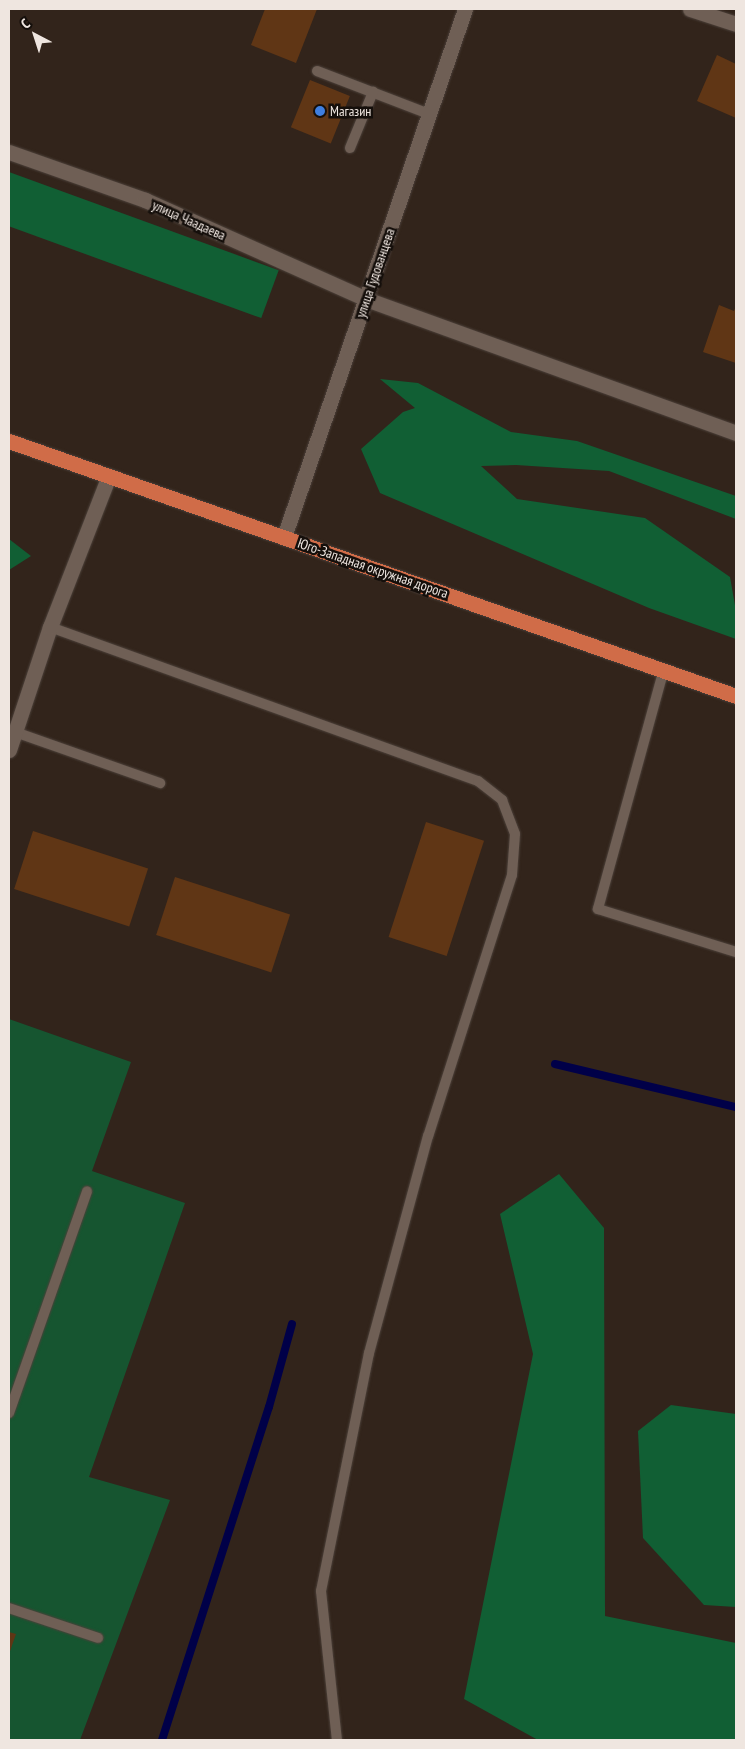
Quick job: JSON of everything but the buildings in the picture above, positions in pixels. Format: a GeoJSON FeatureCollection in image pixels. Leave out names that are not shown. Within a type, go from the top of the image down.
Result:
{"type":"FeatureCollection","features":[{"type":"Feature","properties":{"kind":"highway","name":"Юго-Западная окружная дорога"},"geometry":{"type":"LineString","coordinates":[[9,441],[664,669],[736,696]]}},
{"type":"Feature","properties":{"kind":"street","name":"улица Гудованцева"},"geometry":{"type":"LineString","coordinates":[[284,537],[465,9]]}},
{"type":"Feature","properties":{"kind":"street"},"geometry":{"type":"LineString","coordinates":[[690,9],[736,24]]}},
{"type":"Feature","properties":{"kind":"street","name":"улица Чаадаева"},"geometry":{"type":"LineString","coordinates":[[9,152],[145,200],[366,299],[736,433]]}},
{"type":"Feature","properties":{"kind":"street"},"geometry":{"type":"LineString","coordinates":[[9,750],[50,627],[108,476]]}},
{"type":"Feature","properties":{"kind":"lane"},"geometry":{"type":"LineString","coordinates":[[317,71],[429,114]]}},
{"type":"Feature","properties":{"kind":"lane"},"geometry":{"type":"LineString","coordinates":[[350,148],[374,92]]}},
{"type":"Feature","properties":{"kind":"lane"},"geometry":{"type":"LineString","coordinates":[[50,627],[478,781],[502,800],[516,834],[512,874],[428,1136],[369,1353],[321,1591],[337,1740]]}},
{"type":"Feature","properties":{"kind":"lane"},"geometry":{"type":"LineString","coordinates":[[664,669],[626,800],[598,909],[736,952]]}},
{"type":"Feature","properties":{"kind":"lane"},"geometry":{"type":"LineString","coordinates":[[15,732],[160,783]]}},
{"type":"Feature","properties":{"kind":"lane"},"geometry":{"type":"LineString","coordinates":[[9,1413],[87,1191]]}},
{"type":"Feature","properties":{"kind":"lane"},"geometry":{"type":"LineString","coordinates":[[9,1608],[98,1638]]}},
{"type":"Feature","properties":{"kind":"green space"},"geometry":{"type":"Polygon","coordinates":[[[9,172],[279,270],[261,318],[9,226],[9,172]]]}},
{"type":"Feature","properties":{"kind":"green space"},"geometry":{"type":"Polygon","coordinates":[[[380,379],[418,383],[511,432],[577,441],[736,496],[736,519],[609,471],[516,465],[481,466],[517,499],[645,518],[730,577],[736,611],[736,639],[649,608],[380,493],[361,449],[403,412],[415,408],[380,379]]]}},
{"type":"Feature","properties":{"kind":"green space"},"geometry":{"type":"Polygon","coordinates":[[[9,539],[31,556],[9,570],[9,539]]]}},
{"type":"Feature","properties":{"kind":"green space"},"geometry":{"type":"Polygon","coordinates":[[[9,1019],[131,1062],[92,1171],[185,1203],[89,1477],[170,1500],[80,1740],[9,1740],[9,1019]]]}},
{"type":"Feature","properties":{"kind":"green space"},"geometry":{"type":"Polygon","coordinates":[[[559,1174],[604,1228],[605,1616],[736,1643],[736,1740],[538,1740],[464,1699],[533,1354],[500,1214],[559,1174]]]}},
{"type":"Feature","properties":{"kind":"green space"},"geometry":{"type":"Polygon","coordinates":[[[671,1405],[736,1414],[736,1607],[704,1605],[643,1538],[638,1431],[671,1405]]]}},
{"type":"Feature","properties":{"kind":"waterway"},"geometry":{"type":"LineString","coordinates":[[555,1064],[736,1107]]}},
{"type":"Feature","properties":{"kind":"waterway"},"geometry":{"type":"LineString","coordinates":[[162,1740],[269,1407],[292,1324]]}},
{"type":"Feature","properties":{"kind":"place","name":"Магазин"},"geometry":{"type":"Point","coordinates":[320,111]}}]}
